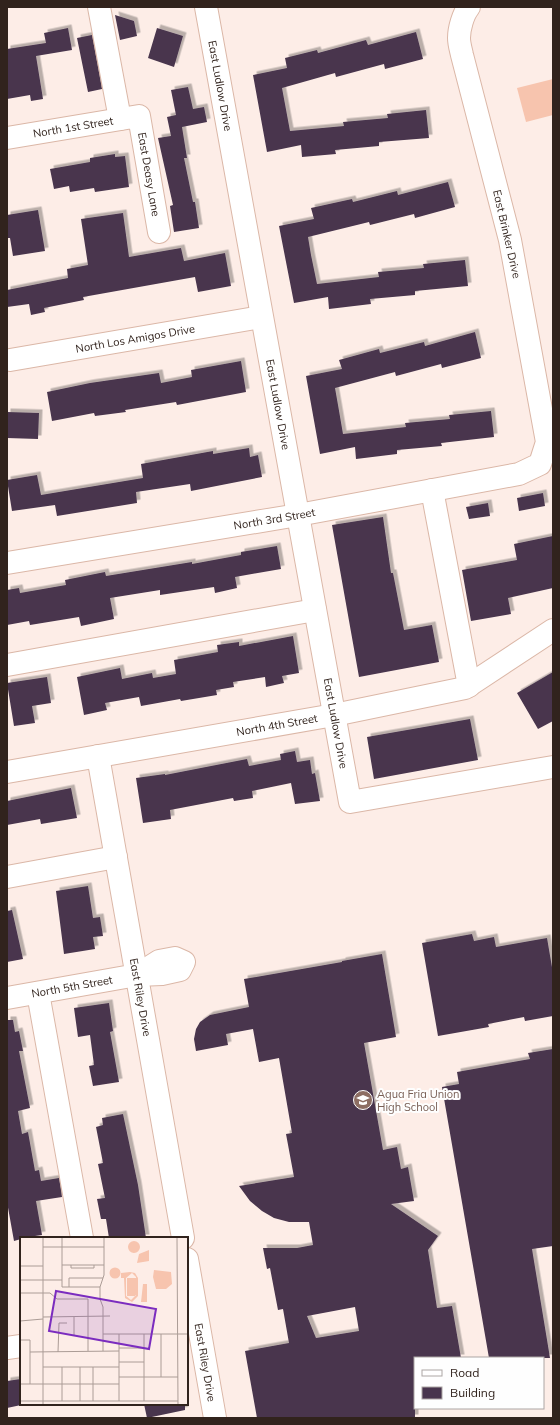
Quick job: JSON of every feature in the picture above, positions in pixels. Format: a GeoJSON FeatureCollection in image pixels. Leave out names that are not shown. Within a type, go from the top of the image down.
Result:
{"type":"FeatureCollection","features":[{"type":"Feature","properties":{"kind":"street","name":"East Deasy Lane"},"geometry":{"type":"LineString","coordinates":[[100,7],[159,232]]}},
{"type":"Feature","properties":{"kind":"street","name":"East Ludlow Drive"},"geometry":{"type":"LineString","coordinates":[[206,7],[350,802],[553,766]]}},
{"type":"Feature","properties":{"kind":"street","name":"East Brinker Drive"},"geometry":{"type":"LineString","coordinates":[[469,7],[461,26],[459,39],[510,240],[547,442],[545,461]]}},
{"type":"Feature","properties":{"kind":"street","name":"North 1st Street"},"geometry":{"type":"LineString","coordinates":[[7,138],[130,118]]}},
{"type":"Feature","properties":{"kind":"street","name":"North Los Amigos Drive"},"geometry":{"type":"LineString","coordinates":[[10,360],[261,317]]}},
{"type":"Feature","properties":{"kind":"street","name":"North 3rd Street"},"geometry":{"type":"LineString","coordinates":[[7,563],[298,515],[520,474],[545,461]]}},
{"type":"Feature","properties":{"kind":"street"},"geometry":{"type":"LineString","coordinates":[[432,490],[469,686]]}},
{"type":"Feature","properties":{"kind":"street"},"geometry":{"type":"LineString","coordinates":[[7,665],[315,610]]}},
{"type":"Feature","properties":{"kind":"street","name":"North 4th Street"},"geometry":{"type":"LineString","coordinates":[[7,772],[334,715],[465,688],[553,630]]}},
{"type":"Feature","properties":{"kind":"street","name":"East Riley Drive"},"geometry":{"type":"LineString","coordinates":[[98,756],[183,1237]]}},
{"type":"Feature","properties":{"kind":"street"},"geometry":{"type":"LineString","coordinates":[[7,877],[116,857]]}},
{"type":"Feature","properties":{"kind":"street","name":"North 5th Street"},"geometry":{"type":"LineString","coordinates":[[7,998],[137,975]]}},
{"type":"Feature","properties":{"kind":"street"},"geometry":{"type":"LineString","coordinates":[[38,993],[82,1237]]}},
{"type":"Feature","properties":{"kind":"street","name":"East Riley Drive"},"geometry":{"type":"LineString","coordinates":[[188,1270],[192,1315],[215,1418]]}},
{"type":"Feature","properties":{"kind":"street"},"geometry":{"type":"LineString","coordinates":[[7,1348],[20,1346]]}},
{"type":"Feature","properties":{"kind":"shaded area"},"geometry":{"type":"Polygon","coordinates":[[[553,79],[553,115],[526,122],[517,88],[553,79]]]}},
{"type":"Feature","properties":{"kind":"building"},"geometry":{"type":"Polygon","coordinates":[[[115,15],[134,21],[137,36],[120,40],[115,15]]]}},
{"type":"Feature","properties":{"kind":"building"},"geometry":{"type":"Polygon","coordinates":[[[68,28],[72,50],[36,56],[43,99],[31,101],[30,95],[7,99],[7,49],[46,43],[44,33],[68,28]]]}},
{"type":"Feature","properties":{"kind":"building"},"geometry":{"type":"Polygon","coordinates":[[[157,28],[183,36],[174,67],[148,58],[157,28]]]}},
{"type":"Feature","properties":{"kind":"building"},"geometry":{"type":"Polygon","coordinates":[[[416,32],[423,59],[385,69],[384,64],[336,77],[335,73],[282,88],[290,131],[344,126],[343,122],[388,118],[387,114],[426,110],[429,138],[379,142],[379,146],[335,150],[336,154],[302,157],[301,145],[267,152],[253,75],[287,68],[285,58],[317,50],[318,53],[366,40],[368,45],[416,32]]]}},
{"type":"Feature","properties":{"kind":"building"},"geometry":{"type":"Polygon","coordinates":[[[92,35],[102,89],[88,92],[77,38],[92,35]]]}},
{"type":"Feature","properties":{"kind":"building"},"geometry":{"type":"Polygon","coordinates":[[[188,87],[193,109],[204,107],[207,122],[182,127],[187,158],[184,158],[193,202],[195,202],[199,228],[174,232],[170,206],[173,205],[158,138],[171,136],[167,117],[176,115],[171,90],[188,87]]]}},
{"type":"Feature","properties":{"kind":"building"},"geometry":{"type":"Polygon","coordinates":[[[115,154],[115,157],[125,156],[129,187],[95,192],[94,188],[70,192],[69,186],[54,189],[50,169],[90,162],[90,158],[115,154]]]}},
{"type":"Feature","properties":{"kind":"building"},"geometry":{"type":"Polygon","coordinates":[[[448,182],[455,207],[415,218],[414,214],[370,225],[369,222],[308,237],[311,255],[317,284],[379,277],[378,272],[424,268],[423,264],[465,260],[468,286],[415,291],[415,295],[370,299],[371,304],[329,309],[328,297],[294,303],[279,226],[314,219],[311,208],[352,199],[353,202],[397,191],[398,195],[448,182]]]}},
{"type":"Feature","properties":{"kind":"building"},"geometry":{"type":"Polygon","coordinates":[[[38,210],[45,251],[13,256],[10,238],[7,238],[7,215],[38,210]]]}},
{"type":"Feature","properties":{"kind":"building"},"geometry":{"type":"Polygon","coordinates":[[[123,213],[129,257],[181,248],[184,261],[225,253],[231,286],[198,292],[195,277],[83,297],[84,300],[44,308],[45,312],[31,315],[29,304],[7,307],[7,290],[68,278],[67,269],[88,265],[81,219],[123,213]]]}},
{"type":"Feature","properties":{"kind":"building"},"geometry":{"type":"Polygon","coordinates":[[[475,332],[481,358],[442,368],[441,364],[396,376],[395,372],[335,388],[343,434],[406,427],[405,423],[450,419],[449,415],[491,411],[494,437],[441,443],[442,446],[397,450],[397,454],[356,459],[355,447],[320,454],[306,376],[342,369],[339,360],[379,349],[380,353],[424,342],[425,346],[475,332]]]}},
{"type":"Feature","properties":{"kind":"building"},"geometry":{"type":"Polygon","coordinates":[[[241,361],[246,392],[177,405],[176,402],[125,410],[126,412],[95,416],[94,413],[52,421],[47,392],[90,383],[159,373],[161,383],[192,377],[191,370],[241,361]]]}},
{"type":"Feature","properties":{"kind":"building"},"geometry":{"type":"Polygon","coordinates":[[[7,412],[39,413],[38,439],[7,438],[7,412]]]}},
{"type":"Feature","properties":{"kind":"building"},"geometry":{"type":"Polygon","coordinates":[[[249,448],[250,457],[258,455],[262,477],[191,491],[190,484],[136,492],[137,503],[57,516],[55,505],[12,511],[7,480],[37,475],[41,495],[143,478],[141,464],[213,451],[213,454],[249,448]]]}},
{"type":"Feature","properties":{"kind":"building"},"geometry":{"type":"Polygon","coordinates":[[[543,493],[545,506],[519,511],[517,498],[543,493]]]}},
{"type":"Feature","properties":{"kind":"building"},"geometry":{"type":"Polygon","coordinates":[[[488,503],[490,516],[469,519],[466,507],[488,503]]]}},
{"type":"Feature","properties":{"kind":"building"},"geometry":{"type":"Polygon","coordinates":[[[383,517],[391,573],[393,573],[404,630],[432,625],[439,662],[359,677],[332,525],[383,517]]]}},
{"type":"Feature","properties":{"kind":"building"},"geometry":{"type":"Polygon","coordinates":[[[553,536],[553,588],[508,598],[511,614],[471,621],[462,570],[517,560],[514,544],[553,536]]]}},
{"type":"Feature","properties":{"kind":"building"},"geometry":{"type":"Polygon","coordinates":[[[277,546],[281,569],[235,577],[237,588],[215,593],[214,587],[160,595],[160,590],[110,598],[114,619],[81,626],[79,617],[30,625],[29,621],[7,625],[7,590],[19,588],[20,593],[66,585],[65,580],[105,572],[106,576],[192,562],[192,564],[241,555],[241,552],[277,546]]]}},
{"type":"Feature","properties":{"kind":"building"},"geometry":{"type":"Polygon","coordinates":[[[293,636],[299,673],[282,676],[284,683],[266,687],[265,677],[233,682],[234,687],[216,690],[217,695],[181,701],[180,699],[141,706],[139,697],[105,703],[107,710],[84,715],[77,677],[120,668],[122,679],[152,673],[153,678],[176,674],[174,660],[218,652],[217,645],[239,642],[239,646],[293,636]]]}},
{"type":"Feature","properties":{"kind":"building"},"geometry":{"type":"Polygon","coordinates":[[[553,672],[553,721],[538,729],[517,693],[553,672]]]}},
{"type":"Feature","properties":{"kind":"building"},"geometry":{"type":"Polygon","coordinates":[[[47,677],[51,703],[32,706],[35,723],[14,726],[7,683],[47,677]]]}},
{"type":"Feature","properties":{"kind":"building"},"geometry":{"type":"Polygon","coordinates":[[[470,719],[478,760],[374,779],[367,737],[470,719]]]}},
{"type":"Feature","properties":{"kind":"building"},"geometry":{"type":"Polygon","coordinates":[[[295,751],[297,762],[310,760],[312,774],[315,773],[320,801],[295,804],[291,783],[252,791],[253,798],[234,801],[233,798],[170,810],[171,819],[143,823],[136,778],[165,775],[247,759],[249,766],[281,760],[280,754],[295,751]]]}},
{"type":"Feature","properties":{"kind":"building"},"geometry":{"type":"Polygon","coordinates":[[[71,788],[77,818],[41,824],[40,819],[7,825],[7,801],[71,788]]]}},
{"type":"Feature","properties":{"kind":"building"},"geometry":{"type":"Polygon","coordinates":[[[88,886],[93,918],[100,917],[103,936],[93,937],[95,949],[64,954],[56,891],[88,886]]]}},
{"type":"Feature","properties":{"kind":"building"},"geometry":{"type":"Polygon","coordinates":[[[12,910],[23,959],[7,962],[7,911],[12,910]]]}},
{"type":"Feature","properties":{"kind":"building"},"geometry":{"type":"Polygon","coordinates":[[[472,934],[474,941],[494,937],[496,947],[547,938],[553,973],[553,1016],[525,1021],[524,1017],[488,1024],[489,1027],[438,1036],[422,943],[472,934]]]}},
{"type":"Feature","properties":{"kind":"building"},"geometry":{"type":"Polygon","coordinates":[[[382,954],[396,1037],[364,1043],[383,1150],[397,1147],[401,1169],[408,1167],[414,1201],[391,1204],[438,1236],[428,1250],[437,1308],[452,1306],[461,1357],[414,1357],[415,1418],[257,1418],[245,1351],[289,1343],[283,1309],[278,1310],[270,1268],[267,1269],[263,1248],[297,1248],[313,1245],[309,1222],[289,1222],[274,1218],[262,1211],[250,1201],[239,1186],[294,1177],[286,1134],[292,1133],[279,1058],[259,1062],[253,1029],[226,1034],[228,1045],[196,1051],[194,1039],[196,1029],[200,1022],[210,1015],[249,1007],[244,979],[382,954]],[[355,1307],[307,1316],[316,1338],[359,1331],[355,1307]]]}},
{"type":"Feature","properties":{"kind":"building"},"geometry":{"type":"Polygon","coordinates":[[[109,1003],[113,1031],[110,1032],[119,1082],[93,1086],[89,1066],[94,1065],[90,1035],[78,1037],[74,1008],[109,1003]]]}},
{"type":"Feature","properties":{"kind":"building"},"geometry":{"type":"Polygon","coordinates":[[[7,1020],[13,1020],[15,1032],[19,1031],[23,1051],[19,1051],[30,1108],[18,1111],[22,1134],[28,1132],[35,1171],[39,1170],[41,1181],[59,1178],[62,1197],[36,1201],[42,1235],[20,1237],[20,1239],[14,1241],[7,1202],[7,1020]]]}},
{"type":"Feature","properties":{"kind":"building"},"geometry":{"type":"Polygon","coordinates":[[[553,1049],[553,1246],[532,1249],[550,1358],[489,1357],[442,1087],[459,1084],[457,1072],[530,1059],[528,1053],[553,1049]]]}},
{"type":"Feature","properties":{"kind":"building"},"geometry":{"type":"Polygon","coordinates":[[[123,1114],[138,1185],[146,1237],[109,1237],[106,1219],[101,1219],[97,1199],[105,1198],[98,1164],[103,1163],[96,1127],[103,1125],[102,1118],[123,1114]]]}},
{"type":"Feature","properties":{"kind":"building"},"geometry":{"type":"Polygon","coordinates":[[[20,1379],[21,1405],[7,1408],[7,1381],[20,1379]]]}},
{"type":"Feature","properties":{"kind":"building"},"geometry":{"type":"Polygon","coordinates":[[[144,1405],[185,1405],[185,1410],[147,1418],[144,1405]]]}},
{"type":"Feature","properties":{"kind":"place","name":"Agua Fria Union High School"},"geometry":{"type":"Point","coordinates":[363,1100]}}]}
